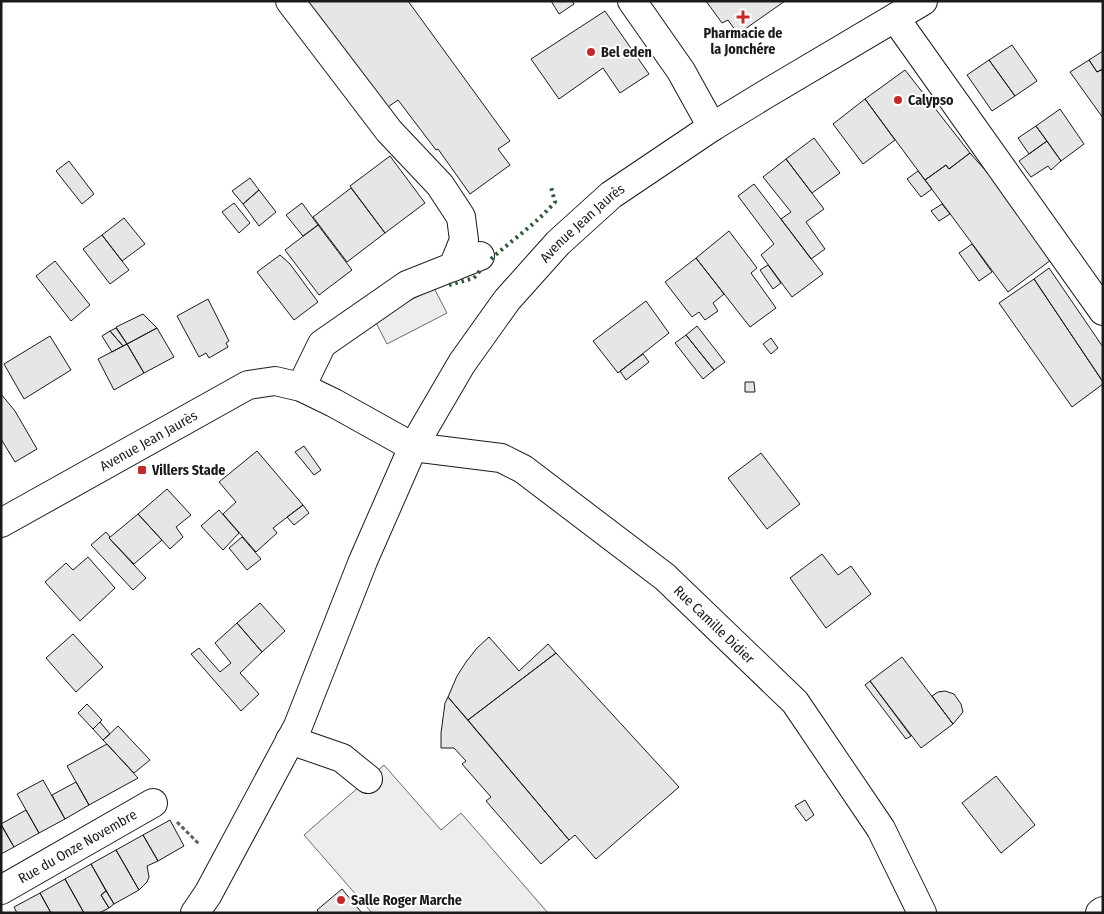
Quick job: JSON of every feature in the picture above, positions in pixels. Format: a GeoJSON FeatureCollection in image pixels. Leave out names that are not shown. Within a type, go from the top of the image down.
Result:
{"type":"FeatureCollection","features":[{"type":"Feature","properties":{"kind":"street"},"geometry":{"type":"LineString","coordinates":[[290,1],[390,131],[440,184],[461,217],[464,240],[453,267]]}},
{"type":"Feature","properties":{"kind":"street"},"geometry":{"type":"LineString","coordinates":[[632,1],[681,71],[712,128]]}},
{"type":"Feature","properties":{"kind":"street","name":"Avenue Jean Jaurès"},"geometry":{"type":"LineString","coordinates":[[1,523],[248,384],[275,380],[301,387],[413,446],[462,363],[501,308],[558,243],[611,195],[712,128],[923,1]]}},
{"type":"Feature","properties":{"kind":"street"},"geometry":{"type":"LineString","coordinates":[[894,18],[1103,311]]}},
{"type":"Feature","properties":{"kind":"street"},"geometry":{"type":"LineString","coordinates":[[301,387],[322,344],[407,285],[480,256]]}},
{"type":"Feature","properties":{"kind":"street"},"geometry":{"type":"LineString","coordinates":[[195,913],[208,894],[298,726],[374,534],[413,446]]}},
{"type":"Feature","properties":{"kind":"street","name":"Rue Camille Didier"},"geometry":{"type":"LineString","coordinates":[[413,446],[501,458],[523,469],[665,578],[795,702],[881,829],[922,913]]}},
{"type":"Feature","properties":{"kind":"street"},"geometry":{"type":"LineString","coordinates":[[290,740],[342,758],[368,779]]}},
{"type":"Feature","properties":{"kind":"street","name":"Rue du Onze Novembre"},"geometry":{"type":"LineString","coordinates":[[1,890],[154,803]]}},
{"type":"Feature","properties":{"kind":"path"},"geometry":{"type":"LineString","coordinates":[[154,803],[170,815],[222,868]]}},
{"type":"Feature","properties":{"kind":"shaded area"},"geometry":{"type":"Polygon","coordinates":[[[434,288],[447,313],[387,344],[374,319],[434,288]]]}},
{"type":"Feature","properties":{"kind":"shaded area"},"geometry":{"type":"Polygon","coordinates":[[[384,765],[441,830],[461,813],[548,913],[372,913],[304,835],[384,765]]]}},
{"type":"Feature","properties":{"kind":"building"},"geometry":{"type":"Polygon","coordinates":[[[311,1],[408,1],[510,141],[498,149],[510,165],[470,194],[438,149],[436,150],[398,100],[385,109],[307,4],[311,1]]]}},
{"type":"Feature","properties":{"kind":"building"},"geometry":{"type":"Polygon","coordinates":[[[551,1],[572,1],[574,4],[559,14],[551,1]]]}},
{"type":"Feature","properties":{"kind":"building"},"geometry":{"type":"Polygon","coordinates":[[[706,1],[785,1],[738,34],[728,20],[722,23],[706,1]]]}},
{"type":"Feature","properties":{"kind":"building"},"geometry":{"type":"Polygon","coordinates":[[[605,11],[649,74],[620,93],[603,68],[559,99],[531,59],[605,11]]]}},
{"type":"Feature","properties":{"kind":"building"},"geometry":{"type":"Polygon","coordinates":[[[1012,45],[1037,81],[1015,96],[989,60],[1012,45]]]}},
{"type":"Feature","properties":{"kind":"building"},"geometry":{"type":"Polygon","coordinates":[[[1103,51],[1103,69],[1097,72],[1089,60],[1103,51]]]}},
{"type":"Feature","properties":{"kind":"building"},"geometry":{"type":"Polygon","coordinates":[[[989,60],[1015,96],[992,111],[967,75],[989,60]]]}},
{"type":"Feature","properties":{"kind":"building"},"geometry":{"type":"Polygon","coordinates":[[[1089,60],[1097,72],[1103,69],[1103,118],[1070,72],[1089,60]]]}},
{"type":"Feature","properties":{"kind":"building"},"geometry":{"type":"Polygon","coordinates":[[[905,70],[970,153],[949,169],[946,165],[925,180],[865,99],[905,70]]]}},
{"type":"Feature","properties":{"kind":"building"},"geometry":{"type":"Polygon","coordinates":[[[865,99],[895,140],[863,164],[833,124],[865,99]]]}},
{"type":"Feature","properties":{"kind":"building"},"geometry":{"type":"Polygon","coordinates":[[[1060,109],[1084,144],[1061,161],[1036,126],[1060,109]]]}},
{"type":"Feature","properties":{"kind":"building"},"geometry":{"type":"Polygon","coordinates":[[[1036,126],[1047,141],[1029,154],[1018,138],[1036,126]]]}},
{"type":"Feature","properties":{"kind":"building"},"geometry":{"type":"Polygon","coordinates":[[[814,138],[840,173],[812,193],[786,159],[814,138]]]}},
{"type":"Feature","properties":{"kind":"building"},"geometry":{"type":"Polygon","coordinates":[[[1047,141],[1061,161],[1051,170],[1048,166],[1031,177],[1019,161],[1047,141]]]}},
{"type":"Feature","properties":{"kind":"building"},"geometry":{"type":"Polygon","coordinates":[[[970,153],[993,179],[1051,260],[1008,292],[925,180],[946,165],[949,169],[970,153]]]}},
{"type":"Feature","properties":{"kind":"building"},"geometry":{"type":"Polygon","coordinates":[[[390,156],[425,203],[385,233],[350,186],[390,156]]]}},
{"type":"Feature","properties":{"kind":"building"},"geometry":{"type":"Polygon","coordinates":[[[786,159],[824,209],[806,222],[825,249],[811,259],[781,219],[791,212],[763,177],[786,159]]]}},
{"type":"Feature","properties":{"kind":"building"},"geometry":{"type":"Polygon","coordinates":[[[69,161],[94,194],[82,204],[56,171],[69,161]]]}},
{"type":"Feature","properties":{"kind":"building"},"geometry":{"type":"Polygon","coordinates":[[[918,171],[932,189],[921,197],[907,179],[918,171]]]}},
{"type":"Feature","properties":{"kind":"building"},"geometry":{"type":"Polygon","coordinates":[[[250,178],[259,190],[243,204],[232,191],[250,178]]]}},
{"type":"Feature","properties":{"kind":"building"},"geometry":{"type":"Polygon","coordinates":[[[754,184],[823,274],[792,297],[761,255],[774,244],[738,196],[754,184]]]}},
{"type":"Feature","properties":{"kind":"building"},"geometry":{"type":"Polygon","coordinates":[[[351,188],[385,233],[347,262],[313,217],[351,188]]]}},
{"type":"Feature","properties":{"kind":"building"},"geometry":{"type":"Polygon","coordinates":[[[259,190],[276,212],[259,226],[243,204],[259,190]]]}},
{"type":"Feature","properties":{"kind":"building"},"geometry":{"type":"Polygon","coordinates":[[[234,203],[250,223],[239,233],[222,212],[234,203]]]}},
{"type":"Feature","properties":{"kind":"building"},"geometry":{"type":"Polygon","coordinates":[[[302,203],[318,225],[303,236],[286,215],[302,203]]]}},
{"type":"Feature","properties":{"kind":"building"},"geometry":{"type":"Polygon","coordinates":[[[942,204],[950,214],[939,221],[931,211],[942,204]]]}},
{"type":"Feature","properties":{"kind":"building"},"geometry":{"type":"Polygon","coordinates":[[[124,218],[145,244],[122,261],[102,235],[124,218]]]}},
{"type":"Feature","properties":{"kind":"building"},"geometry":{"type":"Polygon","coordinates":[[[318,225],[352,270],[319,295],[285,250],[318,225]]]}},
{"type":"Feature","properties":{"kind":"building"},"geometry":{"type":"Polygon","coordinates":[[[729,231],[757,268],[751,273],[776,308],[750,327],[696,258],[729,231]]]}},
{"type":"Feature","properties":{"kind":"building"},"geometry":{"type":"Polygon","coordinates":[[[102,235],[129,270],[110,284],[83,249],[102,235]]]}},
{"type":"Feature","properties":{"kind":"building"},"geometry":{"type":"Polygon","coordinates":[[[972,244],[992,272],[979,281],[959,253],[972,244]]]}},
{"type":"Feature","properties":{"kind":"building"},"geometry":{"type":"Polygon","coordinates":[[[280,255],[290,264],[318,302],[294,320],[257,272],[280,255]]]}},
{"type":"Feature","properties":{"kind":"building"},"geometry":{"type":"Polygon","coordinates":[[[696,258],[724,294],[713,303],[718,311],[705,320],[699,312],[692,317],[665,282],[696,258]]]}},
{"type":"Feature","properties":{"kind":"building"},"geometry":{"type":"Polygon","coordinates":[[[55,261],[90,305],[71,321],[36,276],[55,261]]]}},
{"type":"Feature","properties":{"kind":"building"},"geometry":{"type":"Polygon","coordinates":[[[768,265],[781,283],[773,289],[760,270],[768,265]]]}},
{"type":"Feature","properties":{"kind":"building"},"geometry":{"type":"Polygon","coordinates":[[[1049,268],[1103,347],[1103,382],[1034,279],[1049,268]]]}},
{"type":"Feature","properties":{"kind":"building"},"geometry":{"type":"Polygon","coordinates":[[[1034,279],[1103,382],[1103,384],[1072,407],[999,303],[1034,279]]]}},
{"type":"Feature","properties":{"kind":"building"},"geometry":{"type":"Polygon","coordinates":[[[208,299],[229,341],[226,343],[228,347],[209,358],[206,353],[199,357],[177,316],[208,299]]]}},
{"type":"Feature","properties":{"kind":"building"},"geometry":{"type":"Polygon","coordinates":[[[646,301],[669,333],[618,373],[593,341],[646,301]]]}},
{"type":"Feature","properties":{"kind":"building"},"geometry":{"type":"Polygon","coordinates":[[[143,314],[157,328],[127,344],[116,327],[143,314]]]}},
{"type":"Feature","properties":{"kind":"building"},"geometry":{"type":"Polygon","coordinates":[[[697,326],[725,362],[714,370],[686,335],[697,326]]]}},
{"type":"Feature","properties":{"kind":"building"},"geometry":{"type":"Polygon","coordinates":[[[116,328],[127,344],[123,346],[110,331],[116,328]]]}},
{"type":"Feature","properties":{"kind":"building"},"geometry":{"type":"Polygon","coordinates":[[[157,328],[174,357],[144,373],[127,344],[157,328]]]}},
{"type":"Feature","properties":{"kind":"building"},"geometry":{"type":"Polygon","coordinates":[[[110,331],[123,346],[112,352],[102,336],[110,331]]]}},
{"type":"Feature","properties":{"kind":"building"},"geometry":{"type":"Polygon","coordinates":[[[686,335],[714,370],[703,379],[675,343],[686,335]]]}},
{"type":"Feature","properties":{"kind":"building"},"geometry":{"type":"Polygon","coordinates":[[[50,336],[71,370],[24,399],[4,364],[50,336]]]}},
{"type":"Feature","properties":{"kind":"building"},"geometry":{"type":"Polygon","coordinates":[[[771,338],[778,348],[771,354],[763,344],[771,338]]]}},
{"type":"Feature","properties":{"kind":"building"},"geometry":{"type":"Polygon","coordinates":[[[127,344],[144,373],[114,390],[98,359],[127,344]]]}},
{"type":"Feature","properties":{"kind":"building"},"geometry":{"type":"Polygon","coordinates":[[[643,354],[649,362],[626,380],[620,371],[643,354]]]}},
{"type":"Feature","properties":{"kind":"building"},"geometry":{"type":"Polygon","coordinates":[[[745,382],[754,382],[755,392],[745,392],[745,382]]]}},
{"type":"Feature","properties":{"kind":"building"},"geometry":{"type":"Polygon","coordinates":[[[1,394],[15,411],[37,449],[15,462],[1,439],[1,394]]]}},
{"type":"Feature","properties":{"kind":"building"},"geometry":{"type":"Polygon","coordinates":[[[304,446],[321,470],[314,475],[295,452],[304,446]]]}},
{"type":"Feature","properties":{"kind":"building"},"geometry":{"type":"Polygon","coordinates":[[[257,451],[303,505],[273,528],[277,533],[256,552],[223,514],[236,502],[219,482],[257,451]]]}},
{"type":"Feature","properties":{"kind":"building"},"geometry":{"type":"Polygon","coordinates":[[[761,453],[800,504],[767,529],[728,478],[761,453]]]}},
{"type":"Feature","properties":{"kind":"building"},"geometry":{"type":"Polygon","coordinates":[[[167,489],[191,515],[176,527],[183,537],[170,549],[138,514],[167,489]]]}},
{"type":"Feature","properties":{"kind":"building"},"geometry":{"type":"Polygon","coordinates":[[[303,505],[309,513],[294,525],[287,517],[303,505]]]}},
{"type":"Feature","properties":{"kind":"building"},"geometry":{"type":"Polygon","coordinates":[[[219,510],[239,533],[223,550],[201,526],[219,510]]]}},
{"type":"Feature","properties":{"kind":"building"},"geometry":{"type":"Polygon","coordinates":[[[138,514],[162,540],[134,564],[109,538],[138,514]]]}},
{"type":"Feature","properties":{"kind":"building"},"geometry":{"type":"Polygon","coordinates":[[[106,532],[109,538],[146,578],[133,590],[91,545],[106,532]]]}},
{"type":"Feature","properties":{"kind":"building"},"geometry":{"type":"Polygon","coordinates":[[[242,537],[261,559],[247,570],[229,548],[242,537]]]}},
{"type":"Feature","properties":{"kind":"building"},"geometry":{"type":"Polygon","coordinates":[[[822,554],[838,575],[851,566],[871,594],[826,628],[790,578],[822,554]]]}},
{"type":"Feature","properties":{"kind":"building"},"geometry":{"type":"Polygon","coordinates":[[[88,557],[115,588],[80,621],[45,582],[66,563],[73,570],[88,557]]]}},
{"type":"Feature","properties":{"kind":"building"},"geometry":{"type":"Polygon","coordinates":[[[260,603],[285,631],[262,652],[237,623],[260,603]]]}},
{"type":"Feature","properties":{"kind":"building"},"geometry":{"type":"Polygon","coordinates":[[[237,623],[262,652],[240,673],[259,694],[241,711],[191,654],[199,648],[220,672],[231,663],[215,643],[237,623]]]}},
{"type":"Feature","properties":{"kind":"building"},"geometry":{"type":"Polygon","coordinates":[[[73,634],[103,667],[76,692],[46,658],[73,634]]]}},
{"type":"Feature","properties":{"kind":"building"},"geometry":{"type":"Polygon","coordinates":[[[489,637],[519,671],[548,644],[556,653],[468,720],[448,697],[457,676],[466,662],[489,637]]]}},
{"type":"Feature","properties":{"kind":"building"},"geometry":{"type":"Polygon","coordinates":[[[556,653],[679,787],[596,859],[575,835],[569,840],[468,720],[556,653]]]}},
{"type":"Feature","properties":{"kind":"building"},"geometry":{"type":"Polygon","coordinates":[[[902,657],[953,724],[921,748],[870,681],[902,657]]]}},
{"type":"Feature","properties":{"kind":"building"},"geometry":{"type":"Polygon","coordinates":[[[870,681],[911,736],[906,739],[865,685],[870,681]]]}},
{"type":"Feature","properties":{"kind":"building"},"geometry":{"type":"Polygon","coordinates":[[[945,691],[954,694],[961,704],[963,712],[953,724],[932,696],[938,692],[945,691]]]}},
{"type":"Feature","properties":{"kind":"building"},"geometry":{"type":"Polygon","coordinates":[[[448,697],[569,840],[541,864],[486,801],[491,797],[462,764],[466,761],[454,748],[441,748],[445,703],[448,697]]]}},
{"type":"Feature","properties":{"kind":"building"},"geometry":{"type":"Polygon","coordinates":[[[87,704],[102,720],[93,729],[78,713],[87,704]]]}},
{"type":"Feature","properties":{"kind":"building"},"geometry":{"type":"Polygon","coordinates":[[[100,722],[110,734],[103,740],[93,729],[100,722]]]}},
{"type":"Feature","properties":{"kind":"building"},"geometry":{"type":"Polygon","coordinates":[[[118,726],[150,760],[134,773],[103,740],[118,726]]]}},
{"type":"Feature","properties":{"kind":"building"},"geometry":{"type":"Polygon","coordinates":[[[107,744],[138,778],[89,805],[67,766],[107,744]]]}},
{"type":"Feature","properties":{"kind":"building"},"geometry":{"type":"Polygon","coordinates":[[[996,776],[1035,825],[1001,853],[962,803],[996,776]]]}},
{"type":"Feature","properties":{"kind":"building"},"geometry":{"type":"Polygon","coordinates":[[[43,780],[65,819],[39,833],[17,794],[43,780]]]}},
{"type":"Feature","properties":{"kind":"building"},"geometry":{"type":"Polygon","coordinates":[[[76,782],[89,805],[65,819],[52,795],[76,782]]]}},
{"type":"Feature","properties":{"kind":"building"},"geometry":{"type":"Polygon","coordinates":[[[805,800],[814,815],[806,821],[795,806],[805,800]]]}},
{"type":"Feature","properties":{"kind":"building"},"geometry":{"type":"Polygon","coordinates":[[[26,810],[39,833],[14,847],[1,824],[26,810]]]}},
{"type":"Feature","properties":{"kind":"building"},"geometry":{"type":"Polygon","coordinates":[[[170,820],[184,846],[158,861],[143,835],[170,820]]]}},
{"type":"Feature","properties":{"kind":"building"},"geometry":{"type":"Polygon","coordinates":[[[1,825],[14,847],[1,854],[1,825]]]}},
{"type":"Feature","properties":{"kind":"building"},"geometry":{"type":"Polygon","coordinates":[[[143,835],[158,861],[147,866],[149,877],[139,890],[116,850],[143,835]]]}},
{"type":"Feature","properties":{"kind":"building"},"geometry":{"type":"Polygon","coordinates":[[[116,850],[139,890],[114,904],[91,864],[116,850]]]}},
{"type":"Feature","properties":{"kind":"building"},"geometry":{"type":"Polygon","coordinates":[[[91,864],[106,891],[101,895],[109,908],[99,913],[84,913],[65,879],[91,864]]]}},
{"type":"Feature","properties":{"kind":"building"},"geometry":{"type":"Polygon","coordinates":[[[65,879],[84,913],[51,913],[40,893],[65,879]]]}},
{"type":"Feature","properties":{"kind":"building","name":"Salle Roger Marche"},"geometry":{"type":"Polygon","coordinates":[[[342,889],[362,913],[319,913],[317,910],[342,889]]]}},
{"type":"Feature","properties":{"kind":"building"},"geometry":{"type":"Polygon","coordinates":[[[106,891],[114,904],[109,908],[101,895],[106,891]]]}},
{"type":"Feature","properties":{"kind":"building"},"geometry":{"type":"Polygon","coordinates":[[[40,893],[51,913],[17,913],[14,907],[40,893]]]}},
{"type":"Feature","properties":{"kind":"hedge"},"geometry":{"type":"LineString","coordinates":[[491,259],[532,225],[555,202],[551,187]]}},
{"type":"Feature","properties":{"kind":"hedge"},"geometry":{"type":"LineString","coordinates":[[449,285],[474,278],[482,268]]}},
{"type":"Feature","properties":{"kind":"place","name":"Pharmacie de la Jonchére"},"geometry":{"type":"Point","coordinates":[743,17]}},
{"type":"Feature","properties":{"kind":"place","name":"Bel eden"},"geometry":{"type":"Point","coordinates":[591,52]}},
{"type":"Feature","properties":{"kind":"place","name":"Calypso"},"geometry":{"type":"Point","coordinates":[898,100]}},
{"type":"Feature","properties":{"kind":"place","name":"Villers Stade"},"geometry":{"type":"Point","coordinates":[142,470]}},
{"type":"Feature","properties":{"kind":"place","name":"Salle Roger Marche"},"geometry":{"type":"Point","coordinates":[341,900]}}]}
